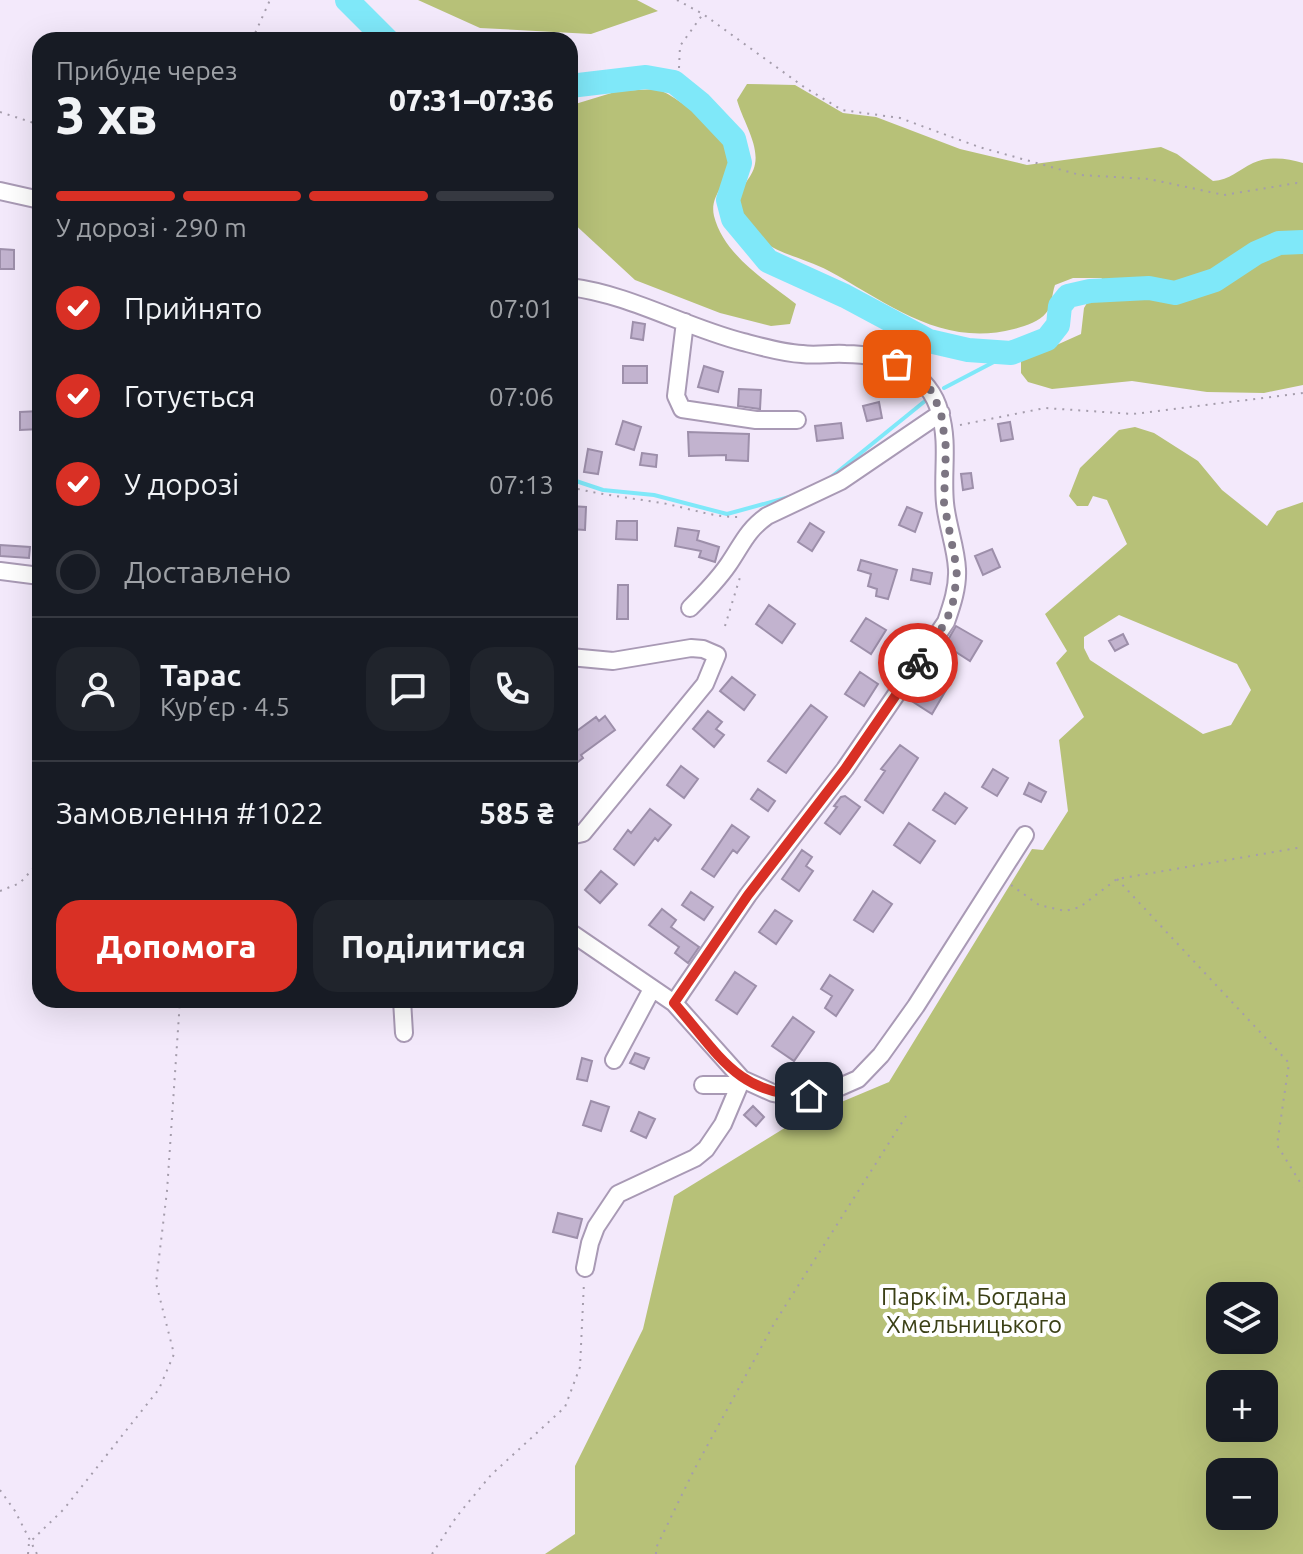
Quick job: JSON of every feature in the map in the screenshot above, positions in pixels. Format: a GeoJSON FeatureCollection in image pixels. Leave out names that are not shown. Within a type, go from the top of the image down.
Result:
{"type":"FeatureCollection","features":[{"type":"Feature","properties":{"kind":"street"},"geometry":{"type":"LineString","coordinates":[[0,191],[32,198]]}},
{"type":"Feature","properties":{"kind":"street"},"geometry":{"type":"LineString","coordinates":[[578,288],[628,300],[739,341],[804,355],[848,354],[897,364],[921,378],[932,392],[942,420],[946,448],[944,503],[957,570],[954,599],[946,622],[845,769],[748,895],[674,1003]]}},
{"type":"Feature","properties":{"kind":"street"},"geometry":{"type":"LineString","coordinates":[[685,322],[676,396],[682,409],[756,420],[797,420]]}},
{"type":"Feature","properties":{"kind":"street"},"geometry":{"type":"LineString","coordinates":[[690,608],[712,586],[746,534],[767,516],[841,481],[942,420]]}},
{"type":"Feature","properties":{"kind":"street"},"geometry":{"type":"LineString","coordinates":[[0,571],[32,575]]}},
{"type":"Feature","properties":{"kind":"street"},"geometry":{"type":"LineString","coordinates":[[578,658],[613,661],[691,648],[717,655],[705,684],[583,833],[578,834]]}},
{"type":"Feature","properties":{"kind":"street"},"geometry":{"type":"LineString","coordinates":[[703,1085],[741,1082],[773,1093],[809,1096],[835,1091],[858,1079],[881,1055],[916,1006],[1025,835]]}},
{"type":"Feature","properties":{"kind":"street"},"geometry":{"type":"LineString","coordinates":[[578,940],[674,1003],[741,1082]]}},
{"type":"Feature","properties":{"kind":"street"},"geometry":{"type":"LineString","coordinates":[[614,1060],[652,989]]}},
{"type":"Feature","properties":{"kind":"street"},"geometry":{"type":"LineString","coordinates":[[402,1008],[404,1033]]}},
{"type":"Feature","properties":{"kind":"street"},"geometry":{"type":"LineString","coordinates":[[585,1268],[596,1227],[618,1194],[695,1158],[706,1149],[728,1115],[741,1082]]}},
{"type":"Feature","properties":{"kind":"path"},"geometry":{"type":"LineString","coordinates":[[256,32],[270,0]]}},
{"type":"Feature","properties":{"kind":"path"},"geometry":{"type":"LineString","coordinates":[[677,0],[703,14],[804,87],[842,110],[900,118],[979,147],[1080,175],[1149,179],[1224,195],[1303,184]]}},
{"type":"Feature","properties":{"kind":"path"},"geometry":{"type":"LineString","coordinates":[[679,68],[680,46],[703,14]]}},
{"type":"Feature","properties":{"kind":"path"},"geometry":{"type":"LineString","coordinates":[[0,112],[32,122]]}},
{"type":"Feature","properties":{"kind":"path"},"geometry":{"type":"LineString","coordinates":[[1297,183],[1303,179]]}},
{"type":"Feature","properties":{"kind":"path"},"geometry":{"type":"LineString","coordinates":[[942,420],[1045,408],[1133,414],[1303,393]]}},
{"type":"Feature","properties":{"kind":"path"},"geometry":{"type":"LineString","coordinates":[[578,489],[725,518],[767,516]]}},
{"type":"Feature","properties":{"kind":"path"},"geometry":{"type":"LineString","coordinates":[[725,626],[744,567]]}},
{"type":"Feature","properties":{"kind":"path"},"geometry":{"type":"LineString","coordinates":[[998,876],[1039,905],[1065,911],[1080,907],[1117,879],[1303,847]]}},
{"type":"Feature","properties":{"kind":"path"},"geometry":{"type":"LineString","coordinates":[[0,891],[20,883],[32,870]]}},
{"type":"Feature","properties":{"kind":"path"},"geometry":{"type":"LineString","coordinates":[[1117,879],[1289,1063],[1277,1145],[1303,1187]]}},
{"type":"Feature","properties":{"kind":"path"},"geometry":{"type":"LineString","coordinates":[[28,1554],[29,1543],[64,1509],[159,1389],[174,1354],[156,1283],[167,1191],[179,1008]]}},
{"type":"Feature","properties":{"kind":"path"},"geometry":{"type":"LineString","coordinates":[[656,1554],[656,1548],[694,1470],[775,1322],[906,1116]]}},
{"type":"Feature","properties":{"kind":"path"},"geometry":{"type":"LineString","coordinates":[[432,1554],[457,1516],[491,1475],[565,1407],[580,1367],[585,1268]]}},
{"type":"Feature","properties":{"kind":"path"},"geometry":{"type":"LineString","coordinates":[[0,1490],[15,1511],[37,1554]]}},
{"type":"Feature","properties":{"kind":"green space"},"geometry":{"type":"Polygon","coordinates":[[[418,0],[637,0],[658,11],[591,34],[480,28],[418,0]]]}},
{"type":"Feature","properties":{"kind":"green space"},"geometry":{"type":"Polygon","coordinates":[[[747,84],[795,85],[843,113],[876,117],[960,149],[1027,165],[1161,147],[1177,154],[1213,181],[1224,179],[1265,159],[1303,163],[1303,385],[1264,393],[1207,392],[1132,381],[1052,389],[1028,382],[1021,373],[1021,361],[1081,334],[1084,308],[1102,278],[1073,278],[1055,285],[1048,310],[1040,319],[1027,325],[988,333],[963,332],[917,319],[829,271],[767,244],[747,227],[737,207],[739,194],[750,177],[756,156],[737,100],[747,84]]]}},
{"type":"Feature","properties":{"kind":"green space"},"geometry":{"type":"Polygon","coordinates":[[[657,89],[667,93],[691,109],[723,142],[731,164],[714,202],[714,216],[719,230],[736,255],[796,304],[790,324],[771,326],[720,313],[635,280],[578,227],[578,103],[618,91],[657,89]]]}},
{"type":"Feature","properties":{"kind":"green space","name":"Парк ім. Богдана Хмельницького"},"geometry":{"type":"Polygon","coordinates":[[[1135,427],[1154,433],[1198,461],[1222,490],[1267,526],[1277,511],[1303,502],[1303,1554],[545,1554],[575,1534],[575,1466],[643,1329],[674,1196],[796,1121],[889,1082],[1032,849],[1043,850],[1068,811],[1059,740],[1084,717],[1056,663],[1067,651],[1045,614],[1127,544],[1107,500],[1093,496],[1088,506],[1077,506],[1069,496],[1080,468],[1119,430],[1135,427]],[[1119,615],[1084,637],[1084,648],[1090,660],[1203,734],[1231,725],[1251,690],[1237,664],[1119,615]]]}},
{"type":"Feature","properties":{"kind":"building"},"geometry":{"type":"Polygon","coordinates":[[[0,249],[14,250],[14,269],[0,269],[0,249]]]}},
{"type":"Feature","properties":{"kind":"building"},"geometry":{"type":"Polygon","coordinates":[[[633,322],[645,324],[643,340],[631,338],[633,322]]]}},
{"type":"Feature","properties":{"kind":"building"},"geometry":{"type":"Polygon","coordinates":[[[623,366],[647,366],[647,383],[623,383],[623,366]]]}},
{"type":"Feature","properties":{"kind":"building"},"geometry":{"type":"Polygon","coordinates":[[[704,366],[723,372],[718,392],[698,387],[704,366]]]}},
{"type":"Feature","properties":{"kind":"building"},"geometry":{"type":"Polygon","coordinates":[[[739,389],[761,390],[760,409],[738,406],[739,389]]]}},
{"type":"Feature","properties":{"kind":"building"},"geometry":{"type":"Polygon","coordinates":[[[879,402],[882,418],[867,421],[863,406],[879,402]]]}},
{"type":"Feature","properties":{"kind":"building"},"geometry":{"type":"Polygon","coordinates":[[[32,411],[32,429],[20,430],[20,412],[32,411]]]}},
{"type":"Feature","properties":{"kind":"building"},"geometry":{"type":"Polygon","coordinates":[[[623,421],[641,427],[634,450],[616,444],[623,421]]]}},
{"type":"Feature","properties":{"kind":"building"},"geometry":{"type":"Polygon","coordinates":[[[1010,422],[1013,439],[1001,441],[998,424],[1010,422]]]}},
{"type":"Feature","properties":{"kind":"building"},"geometry":{"type":"Polygon","coordinates":[[[841,423],[843,438],[817,441],[815,426],[841,423]]]}},
{"type":"Feature","properties":{"kind":"building"},"geometry":{"type":"Polygon","coordinates":[[[688,432],[749,434],[748,461],[726,460],[726,455],[689,456],[688,432]]]}},
{"type":"Feature","properties":{"kind":"building"},"geometry":{"type":"Polygon","coordinates":[[[588,449],[602,452],[598,474],[584,472],[588,449]]]}},
{"type":"Feature","properties":{"kind":"building"},"geometry":{"type":"Polygon","coordinates":[[[642,453],[657,455],[656,467],[640,465],[642,453]]]}},
{"type":"Feature","properties":{"kind":"building"},"geometry":{"type":"Polygon","coordinates":[[[971,473],[973,488],[963,490],[961,474],[971,473]]]}},
{"type":"Feature","properties":{"kind":"building"},"geometry":{"type":"Polygon","coordinates":[[[578,506],[586,507],[585,530],[578,530],[578,506]]]}},
{"type":"Feature","properties":{"kind":"building"},"geometry":{"type":"Polygon","coordinates":[[[907,507],[922,513],[915,532],[899,525],[907,507]]]}},
{"type":"Feature","properties":{"kind":"building"},"geometry":{"type":"Polygon","coordinates":[[[617,521],[637,521],[637,540],[616,539],[617,521]]]}},
{"type":"Feature","properties":{"kind":"building"},"geometry":{"type":"Polygon","coordinates":[[[810,523],[824,532],[812,551],[798,542],[810,523]]]}},
{"type":"Feature","properties":{"kind":"building"},"geometry":{"type":"Polygon","coordinates":[[[678,528],[699,531],[697,540],[719,547],[715,562],[699,557],[701,551],[675,546],[678,528]]]}},
{"type":"Feature","properties":{"kind":"building"},"geometry":{"type":"Polygon","coordinates":[[[0,545],[30,547],[29,558],[0,556],[0,545]]]}},
{"type":"Feature","properties":{"kind":"building"},"geometry":{"type":"Polygon","coordinates":[[[992,549],[1000,567],[983,575],[975,556],[992,549]]]}},
{"type":"Feature","properties":{"kind":"building"},"geometry":{"type":"Polygon","coordinates":[[[861,560],[897,570],[888,599],[876,596],[877,589],[868,586],[871,574],[858,570],[861,560]]]}},
{"type":"Feature","properties":{"kind":"building"},"geometry":{"type":"Polygon","coordinates":[[[913,569],[932,573],[930,584],[911,580],[913,569]]]}},
{"type":"Feature","properties":{"kind":"building"},"geometry":{"type":"Polygon","coordinates":[[[618,585],[628,585],[628,619],[617,619],[618,585]]]}},
{"type":"Feature","properties":{"kind":"building"},"geometry":{"type":"Polygon","coordinates":[[[769,605],[795,624],[782,643],[756,624],[769,605]]]}},
{"type":"Feature","properties":{"kind":"building"},"geometry":{"type":"Polygon","coordinates":[[[866,618],[886,630],[871,654],[851,641],[866,618]]]}},
{"type":"Feature","properties":{"kind":"building"},"geometry":{"type":"Polygon","coordinates":[[[916,625],[926,631],[916,646],[907,640],[916,625]]]}},
{"type":"Feature","properties":{"kind":"building"},"geometry":{"type":"Polygon","coordinates":[[[956,626],[982,641],[970,661],[945,645],[956,626]]]}},
{"type":"Feature","properties":{"kind":"building"},"geometry":{"type":"Polygon","coordinates":[[[1123,634],[1128,644],[1115,651],[1109,641],[1123,634]]]}},
{"type":"Feature","properties":{"kind":"building"},"geometry":{"type":"Polygon","coordinates":[[[860,672],[878,684],[864,706],[845,694],[860,672]]]}},
{"type":"Feature","properties":{"kind":"building"},"geometry":{"type":"Polygon","coordinates":[[[732,677],[755,695],[744,710],[720,691],[732,677]]]}},
{"type":"Feature","properties":{"kind":"building"},"geometry":{"type":"Polygon","coordinates":[[[924,677],[946,690],[932,714],[910,700],[924,677]]]}},
{"type":"Feature","properties":{"kind":"building"},"geometry":{"type":"Polygon","coordinates":[[[811,705],[827,717],[786,773],[768,761],[811,705]]]}},
{"type":"Feature","properties":{"kind":"building"},"geometry":{"type":"Polygon","coordinates":[[[708,711],[722,722],[716,729],[724,735],[714,747],[693,729],[708,711]]]}},
{"type":"Feature","properties":{"kind":"building"},"geometry":{"type":"Polygon","coordinates":[[[605,716],[615,730],[581,755],[583,758],[578,762],[578,730],[596,717],[599,721],[605,716]]]}},
{"type":"Feature","properties":{"kind":"building"},"geometry":{"type":"Polygon","coordinates":[[[900,745],[918,758],[883,813],[865,800],[885,771],[881,769],[900,745]]]}},
{"type":"Feature","properties":{"kind":"building"},"geometry":{"type":"Polygon","coordinates":[[[681,766],[698,779],[684,798],[667,785],[681,766]]]}},
{"type":"Feature","properties":{"kind":"building"},"geometry":{"type":"Polygon","coordinates":[[[993,769],[1008,778],[997,796],[982,787],[993,769]]]}},
{"type":"Feature","properties":{"kind":"building"},"geometry":{"type":"Polygon","coordinates":[[[1029,783],[1046,792],[1041,802],[1024,794],[1029,783]]]}},
{"type":"Feature","properties":{"kind":"building"},"geometry":{"type":"Polygon","coordinates":[[[758,789],[775,801],[768,811],[751,799],[758,789]]]}},
{"type":"Feature","properties":{"kind":"building"},"geometry":{"type":"Polygon","coordinates":[[[945,793],[967,808],[955,824],[933,810],[945,793]]]}},
{"type":"Feature","properties":{"kind":"building"},"geometry":{"type":"Polygon","coordinates":[[[845,796],[860,807],[840,834],[825,823],[837,807],[834,806],[845,796]]]}},
{"type":"Feature","properties":{"kind":"building"},"geometry":{"type":"Polygon","coordinates":[[[650,809],[671,825],[658,841],[655,838],[634,865],[614,849],[650,809]]]}},
{"type":"Feature","properties":{"kind":"building"},"geometry":{"type":"Polygon","coordinates":[[[909,823],[935,841],[920,863],[894,845],[909,823]]]}},
{"type":"Feature","properties":{"kind":"building"},"geometry":{"type":"Polygon","coordinates":[[[732,825],[749,837],[737,853],[733,850],[714,877],[702,869],[732,825]]]}},
{"type":"Feature","properties":{"kind":"building"},"geometry":{"type":"Polygon","coordinates":[[[802,850],[812,857],[806,866],[813,871],[799,891],[782,879],[802,850]]]}},
{"type":"Feature","properties":{"kind":"building"},"geometry":{"type":"Polygon","coordinates":[[[601,871],[617,884],[600,903],[585,890],[601,871]]]}},
{"type":"Feature","properties":{"kind":"building"},"geometry":{"type":"Polygon","coordinates":[[[873,891],[892,904],[873,932],[854,920],[873,891]]]}},
{"type":"Feature","properties":{"kind":"building"},"geometry":{"type":"Polygon","coordinates":[[[691,892],[713,907],[704,920],[682,905],[691,892]]]}},
{"type":"Feature","properties":{"kind":"building"},"geometry":{"type":"Polygon","coordinates":[[[662,909],[676,920],[671,927],[699,947],[688,963],[675,953],[679,947],[649,925],[662,909]]]}},
{"type":"Feature","properties":{"kind":"building"},"geometry":{"type":"Polygon","coordinates":[[[775,910],[792,921],[776,944],[759,932],[775,910]]]}},
{"type":"Feature","properties":{"kind":"building"},"geometry":{"type":"Polygon","coordinates":[[[735,972],[756,986],[737,1014],[716,1000],[735,972]]]}},
{"type":"Feature","properties":{"kind":"building"},"geometry":{"type":"Polygon","coordinates":[[[830,975],[853,990],[836,1016],[825,1008],[832,996],[821,989],[830,975]]]}},
{"type":"Feature","properties":{"kind":"building"},"geometry":{"type":"Polygon","coordinates":[[[793,1017],[814,1032],[794,1061],[772,1046],[793,1017]]]}},
{"type":"Feature","properties":{"kind":"building"},"geometry":{"type":"Polygon","coordinates":[[[635,1053],[649,1058],[644,1069],[630,1063],[635,1053]]]}},
{"type":"Feature","properties":{"kind":"building"},"geometry":{"type":"Polygon","coordinates":[[[582,1058],[592,1061],[587,1081],[577,1079],[582,1058]]]}},
{"type":"Feature","properties":{"kind":"building"},"geometry":{"type":"Polygon","coordinates":[[[591,1101],[609,1107],[601,1131],[583,1125],[591,1101]]]}},
{"type":"Feature","properties":{"kind":"building"},"geometry":{"type":"Polygon","coordinates":[[[753,1106],[764,1117],[756,1126],[744,1115],[753,1106]]]}},
{"type":"Feature","properties":{"kind":"building"},"geometry":{"type":"Polygon","coordinates":[[[639,1112],[655,1119],[646,1138],[631,1131],[639,1112]]]}},
{"type":"Feature","properties":{"kind":"building"},"geometry":{"type":"Polygon","coordinates":[[[558,1213],[582,1219],[577,1238],[553,1232],[558,1213]]]}},
{"type":"Feature","properties":{"kind":"waterway"},"geometry":{"type":"LineString","coordinates":[[347,0],[379,32]]}},
{"type":"Feature","properties":{"kind":"waterway"},"geometry":{"type":"LineString","coordinates":[[578,85],[646,77],[674,82],[700,103],[734,139],[740,163],[728,200],[733,219],[768,261],[845,296],[929,341],[968,350],[1011,353],[1047,339],[1058,325],[1060,306],[1068,296],[1090,291],[1149,288],[1175,293],[1215,280],[1256,253],[1279,243],[1303,242]]}},
{"type":"Feature","properties":{"kind":"waterway"},"geometry":{"type":"LineString","coordinates":[[944,388],[1011,353]]}},
{"type":"Feature","properties":{"kind":"waterway"},"geometry":{"type":"LineString","coordinates":[[830,478],[925,401]]}},
{"type":"Feature","properties":{"kind":"waterway"},"geometry":{"type":"LineString","coordinates":[[578,482],[603,490],[654,495],[727,514],[793,496]]}},
{"type":"Feature","properties":{"kind":"way so far"},"geometry":{"type":"LineString","coordinates":[[897,364],[921,378],[932,392],[941,413],[946,448],[944,503],[957,570],[954,599],[946,622],[918,663]]}},
{"type":"Feature","properties":{"kind":"route"},"geometry":{"type":"LineString","coordinates":[[809,1096],[773,1093],[742,1079],[674,1003],[748,895],[845,769],[918,663]]}}]}
